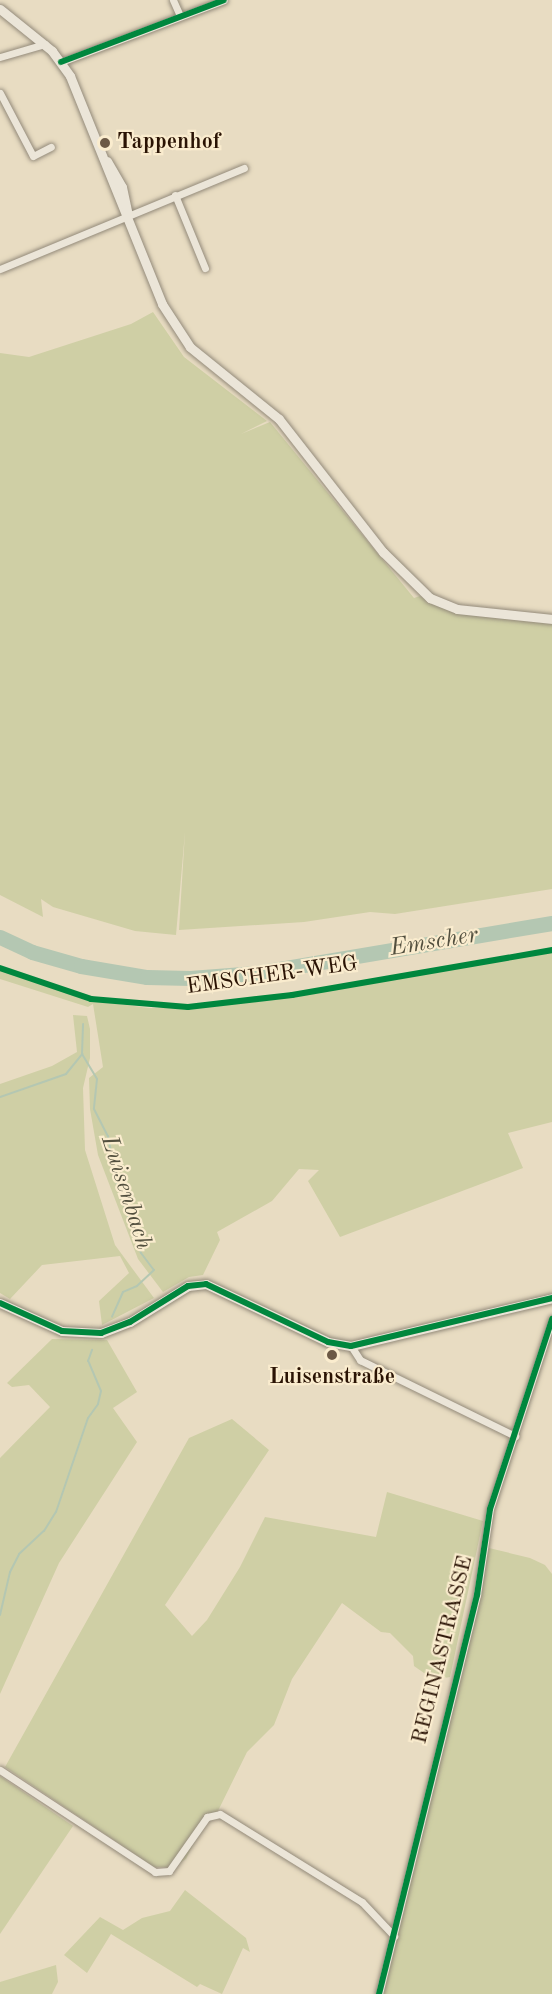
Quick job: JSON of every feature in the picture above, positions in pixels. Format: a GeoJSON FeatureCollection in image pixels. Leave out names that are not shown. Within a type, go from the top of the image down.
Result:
{"type":"FeatureCollection","features":[{"type":"Feature","properties":{"kind":"main road"},"geometry":{"type":"LineString","coordinates":[[0,9],[45,44],[61,62],[76,88],[162,304],[180,335],[198,355],[279,419],[366,531],[416,587],[456,609],[552,619]]}},
{"type":"Feature","properties":{"kind":"main road"},"geometry":{"type":"LineString","coordinates":[[0,1303],[62,1331],[101,1333],[123,1326],[188,1286],[206,1284],[327,1342],[351,1346],[552,1298]]}},
{"type":"Feature","properties":{"kind":"street"},"geometry":{"type":"LineString","coordinates":[[173,0],[180,16]]}},
{"type":"Feature","properties":{"kind":"street"},"geometry":{"type":"LineString","coordinates":[[61,62],[224,0]]}},
{"type":"Feature","properties":{"kind":"street"},"geometry":{"type":"LineString","coordinates":[[0,57],[45,44]]}},
{"type":"Feature","properties":{"kind":"street"},"geometry":{"type":"LineString","coordinates":[[0,93],[33,156],[51,147]]}},
{"type":"Feature","properties":{"kind":"street"},"geometry":{"type":"LineString","coordinates":[[0,269],[244,168]]}},
{"type":"Feature","properties":{"kind":"street"},"geometry":{"type":"LineString","coordinates":[[176,195],[205,268]]}},
{"type":"Feature","properties":{"kind":"street","name":"REGINASTRASSE"},"geometry":{"type":"LineString","coordinates":[[379,1994],[477,1595],[490,1509],[552,1319]]}},
{"type":"Feature","properties":{"kind":"street"},"geometry":{"type":"LineString","coordinates":[[351,1346],[360,1360],[515,1436]]}},
{"type":"Feature","properties":{"kind":"street"},"geometry":{"type":"LineString","coordinates":[[0,1770],[155,1872],[169,1871],[207,1817],[220,1814],[362,1902],[393,1936]]}},
{"type":"Feature","properties":{"kind":"green space"},"geometry":{"type":"Polygon","coordinates":[[[153,312],[184,357],[267,421],[241,434],[270,422],[414,598],[420,596],[446,609],[468,615],[552,624],[552,889],[395,914],[370,912],[304,922],[179,930],[185,832],[176,935],[135,931],[53,907],[41,899],[43,917],[0,895],[0,353],[29,357],[131,324],[153,312]]]}},
{"type":"Feature","properties":{"kind":"green space"},"geometry":{"type":"Polygon","coordinates":[[[552,951],[552,1122],[508,1133],[523,1168],[340,1237],[308,1181],[319,1170],[299,1169],[272,1201],[217,1232],[220,1240],[203,1275],[189,1277],[163,1292],[138,1259],[98,1155],[90,1109],[89,1078],[103,1067],[93,1004],[88,1007],[0,979],[0,969],[89,1000],[149,1008],[199,1008],[271,1000],[552,951]]]}},
{"type":"Feature","properties":{"kind":"green space"},"geometry":{"type":"Polygon","coordinates":[[[73,1015],[87,1016],[90,1029],[90,1058],[83,1088],[85,1150],[115,1245],[154,1298],[102,1325],[99,1301],[129,1273],[120,1256],[42,1265],[10,1299],[0,1293],[0,1084],[52,1066],[77,1052],[73,1015]]]}},
{"type":"Feature","properties":{"kind":"green space"},"geometry":{"type":"Polygon","coordinates":[[[52,1339],[107,1340],[137,1392],[113,1408],[137,1442],[59,1563],[0,1694],[0,1458],[50,1407],[29,1385],[12,1387],[7,1383],[52,1339]]]}},
{"type":"Feature","properties":{"kind":"green space"},"geometry":{"type":"Polygon","coordinates":[[[232,1419],[269,1450],[165,1605],[192,1636],[207,1620],[240,1567],[265,1517],[376,1537],[387,1492],[483,1521],[450,1677],[439,1679],[424,1673],[414,1666],[413,1656],[390,1633],[381,1632],[342,1603],[292,1679],[274,1725],[247,1752],[215,1817],[208,1814],[186,1859],[173,1867],[154,1867],[5,1767],[189,1438],[232,1419]]]}},
{"type":"Feature","properties":{"kind":"green space"},"geometry":{"type":"Polygon","coordinates":[[[489,1548],[530,1558],[545,1565],[552,1574],[552,1994],[380,1994],[489,1548]]]}},
{"type":"Feature","properties":{"kind":"green space"},"geometry":{"type":"Polygon","coordinates":[[[0,1776],[73,1826],[0,1934],[0,1776]]]}},
{"type":"Feature","properties":{"kind":"green space"},"geometry":{"type":"Polygon","coordinates":[[[185,1890],[246,1938],[250,1952],[243,1948],[222,1994],[200,1984],[197,1987],[111,1934],[87,1973],[64,1955],[100,1917],[123,1930],[142,1918],[170,1911],[185,1890]]]}},
{"type":"Feature","properties":{"kind":"green space"},"geometry":{"type":"Polygon","coordinates":[[[56,1965],[58,1982],[52,1994],[0,1994],[0,1982],[56,1965]]]}},
{"type":"Feature","properties":{"kind":"waterway","name":"Emscher"},"geometry":{"type":"LineString","coordinates":[[0,937],[32,952],[81,966],[147,977],[190,978],[256,973],[552,923]]}},
{"type":"Feature","properties":{"kind":"waterway"},"geometry":{"type":"LineString","coordinates":[[0,1097],[66,1074],[82,1054],[83,1024]]}},
{"type":"Feature","properties":{"kind":"waterway","name":"Luisenbach"},"geometry":{"type":"LineString","coordinates":[[82,1054],[97,1079],[94,1109],[108,1136],[117,1185],[141,1253],[154,1270],[137,1286],[123,1292],[112,1317]]}},
{"type":"Feature","properties":{"kind":"waterway","name":"Luisenbach"},"geometry":{"type":"LineString","coordinates":[[0,1615],[10,1572],[19,1554],[44,1531],[56,1512],[88,1418],[98,1404],[101,1391],[88,1361],[92,1350]]}},
{"type":"Feature","properties":{"kind":"cycle path"},"geometry":{"type":"LineString","coordinates":[[61,62],[224,0]]}},
{"type":"Feature","properties":{"kind":"cycle path","name":"EMSCHER-WEG"},"geometry":{"type":"LineString","coordinates":[[0,968],[91,999],[188,1007],[292,995],[552,950]]}},
{"type":"Feature","properties":{"kind":"cycle path"},"geometry":{"type":"LineString","coordinates":[[0,1303],[62,1331],[101,1333],[130,1322],[188,1286],[206,1284],[328,1342],[351,1346],[552,1298]]}},
{"type":"Feature","properties":{"kind":"cycle path"},"geometry":{"type":"LineString","coordinates":[[379,1994],[477,1595],[490,1509],[552,1319]]}},
{"type":"Feature","properties":{"kind":"place","name":"Tappenhof"},"geometry":{"type":"Point","coordinates":[105,143]}},
{"type":"Feature","properties":{"kind":"place","name":"Luisenstraße"},"geometry":{"type":"Point","coordinates":[332,1355]}}]}
